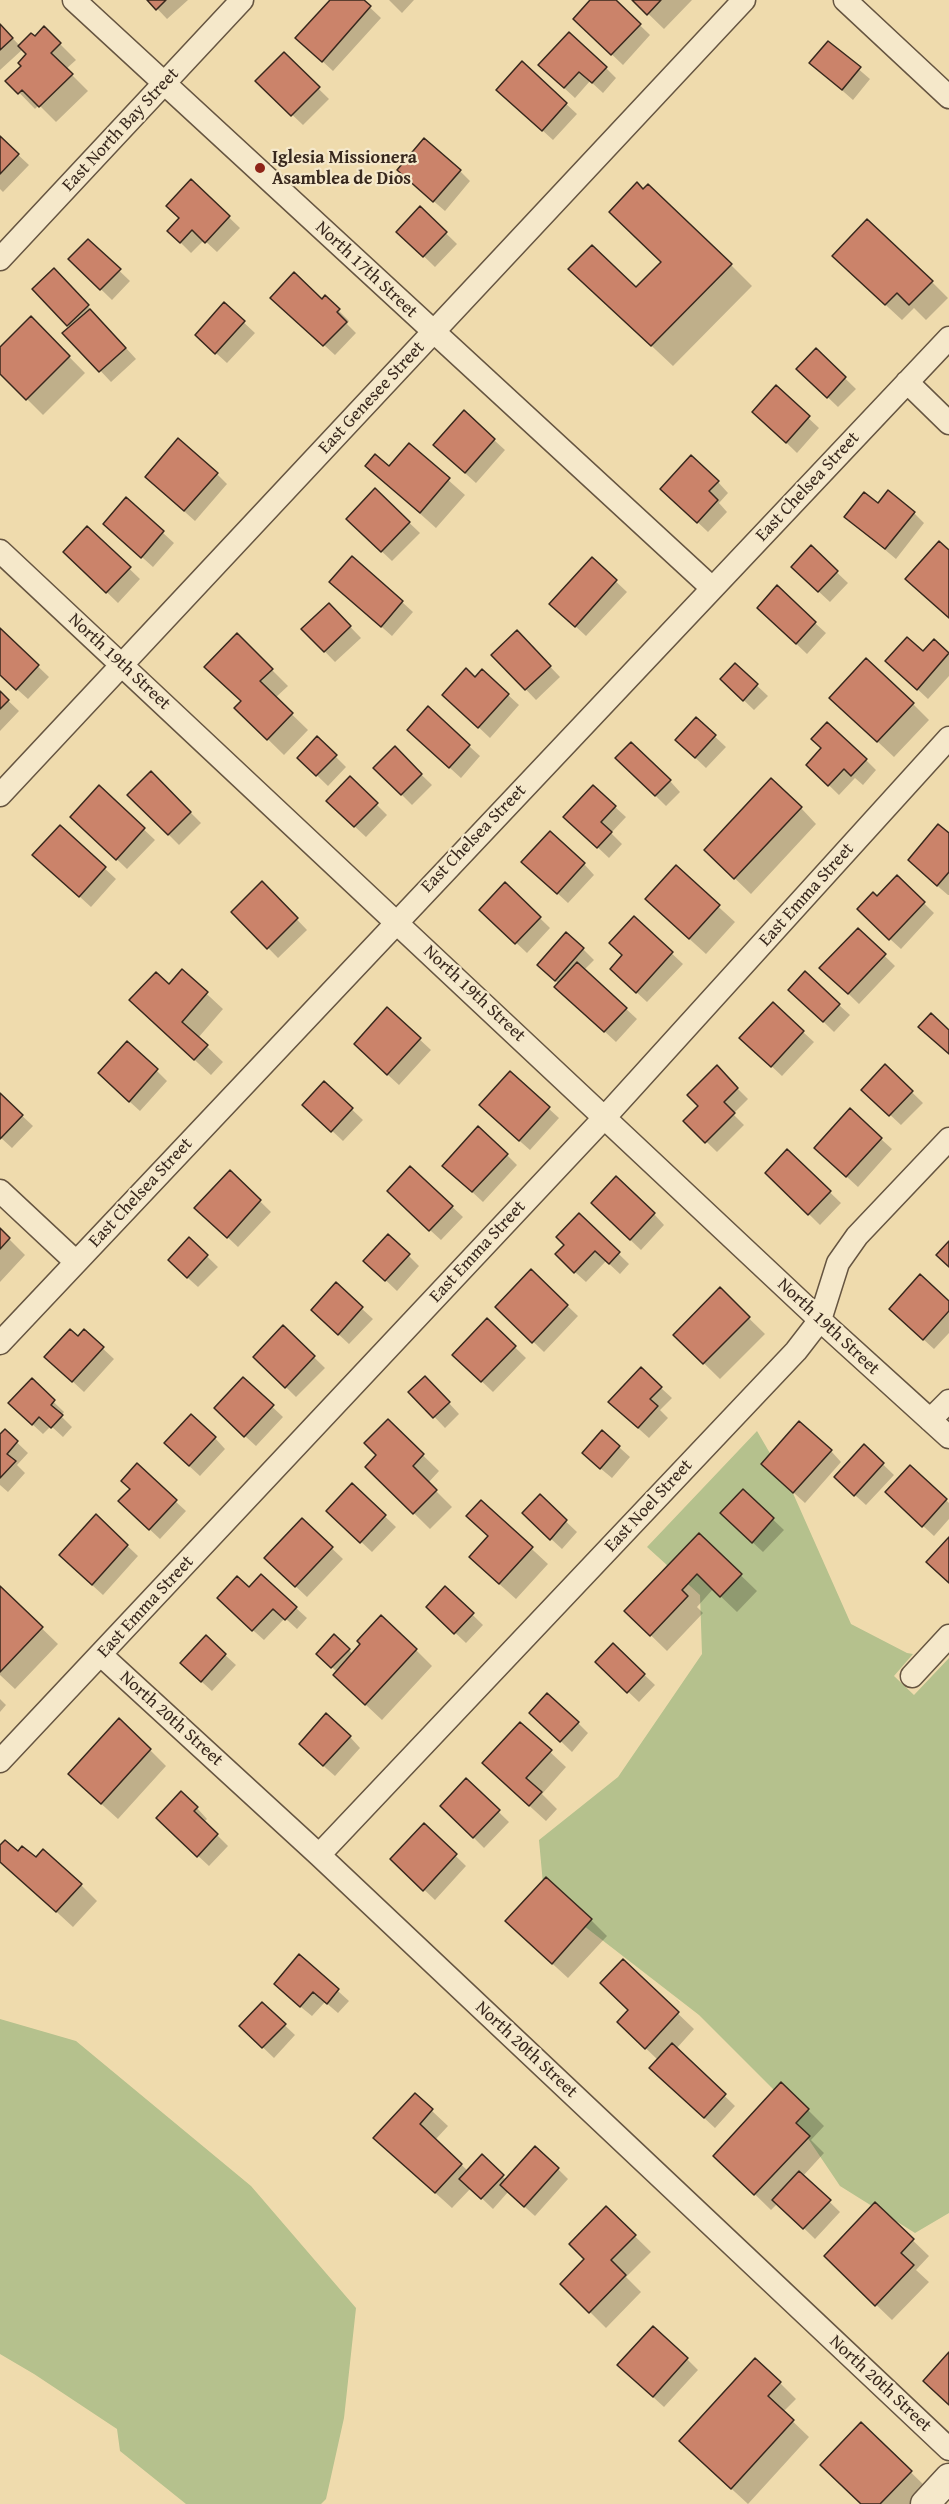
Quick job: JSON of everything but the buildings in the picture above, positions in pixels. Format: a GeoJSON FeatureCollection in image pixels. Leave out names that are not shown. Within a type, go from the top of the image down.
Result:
{"type":"FeatureCollection","features":[{"type":"Feature","properties":{"kind":"street","name":"North 17th Street"},"geometry":{"type":"LineString","coordinates":[[75,0],[433,333],[712,588]]}},
{"type":"Feature","properties":{"kind":"street","name":"East North Bay Street"},"geometry":{"type":"LineString","coordinates":[[0,259],[243,0]]}},
{"type":"Feature","properties":{"kind":"street","name":"East Genesee Street"},"geometry":{"type":"LineString","coordinates":[[0,795],[744,0]]}},
{"type":"Feature","properties":{"kind":"street"},"geometry":{"type":"LineString","coordinates":[[845,0],[949,97]]}},
{"type":"Feature","properties":{"kind":"street","name":"East Chelsea Street"},"geometry":{"type":"LineString","coordinates":[[0,1343],[396,921],[949,338]]}},
{"type":"Feature","properties":{"kind":"street"},"geometry":{"type":"LineString","coordinates":[[907,382],[949,423]]}},
{"type":"Feature","properties":{"kind":"street","name":"North 19th Street"},"geometry":{"type":"LineString","coordinates":[[0,551],[820,1320],[949,1437]]}},
{"type":"Feature","properties":{"kind":"street","name":"East Emma Street"},"geometry":{"type":"LineString","coordinates":[[0,1761],[605,1117],[949,738]]}},
{"type":"Feature","properties":{"kind":"street","name":"East Noel Street"},"geometry":{"type":"LineString","coordinates":[[319,1855],[796,1351],[820,1320],[838,1263],[857,1236],[949,1139]]}},
{"type":"Feature","properties":{"kind":"street"},"geometry":{"type":"LineString","coordinates":[[0,1191],[76,1262]]}},
{"type":"Feature","properties":{"kind":"street"},"geometry":{"type":"LineString","coordinates":[[930,1420],[949,1401]]}},
{"type":"Feature","properties":{"kind":"street"},"geometry":{"type":"LineString","coordinates":[[912,1676],[949,1636]]}},
{"type":"Feature","properties":{"kind":"street","name":"North 20th Street"},"geometry":{"type":"LineString","coordinates":[[100,1655],[319,1855],[949,2449]]}},
{"type":"Feature","properties":{"kind":"street"},"geometry":{"type":"LineString","coordinates":[[925,2504],[949,2478]]}},
{"type":"Feature","properties":{"kind":"green space"},"geometry":{"type":"Polygon","coordinates":[[[757,1431],[792,1491],[851,1624],[913,1654],[894,1676],[914,1695],[949,1658],[949,2213],[915,2233],[840,2186],[778,2094],[699,2015],[544,1895],[539,1840],[618,1777],[702,1654],[700,1595],[647,1547],[757,1431]]]}},
{"type":"Feature","properties":{"kind":"green space"},"geometry":{"type":"Polygon","coordinates":[[[0,2019],[76,2041],[251,2186],[356,2308],[344,2418],[326,2499],[321,2504],[186,2504],[120,2451],[117,2429],[0,2354],[0,2019]]]}},
{"type":"Feature","properties":{"kind":"place","name":"Iglesia Missionera Asamblea de Dios"},"geometry":{"type":"Point","coordinates":[260,168]}}]}
